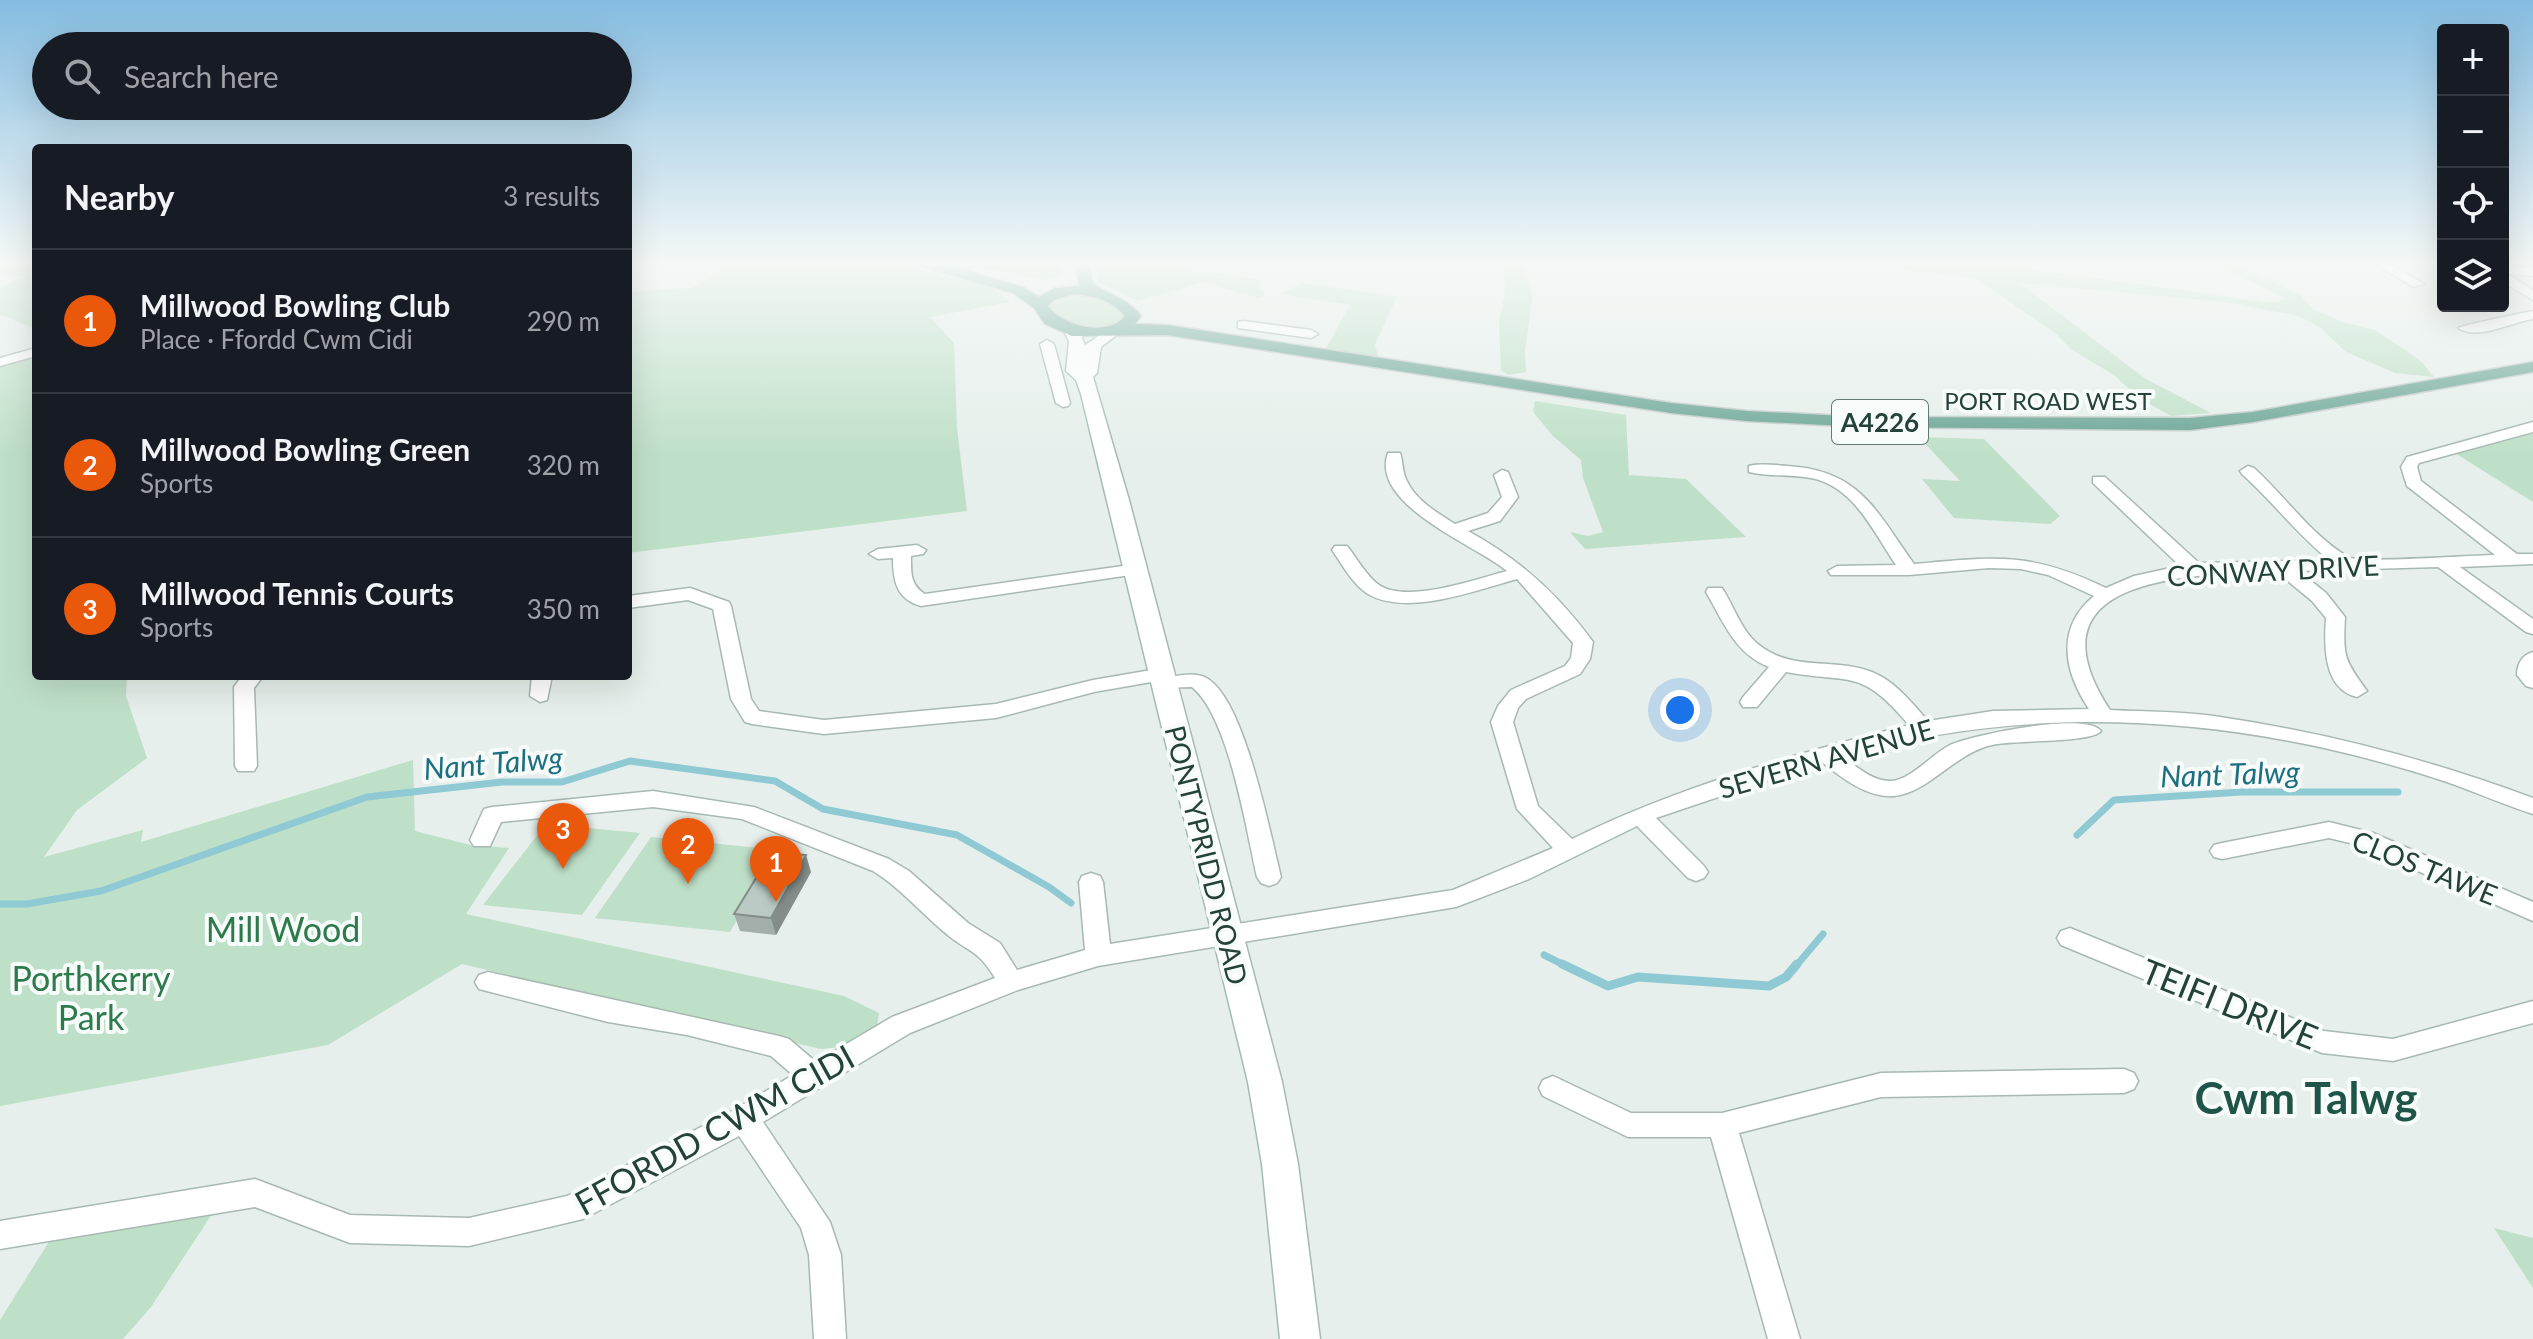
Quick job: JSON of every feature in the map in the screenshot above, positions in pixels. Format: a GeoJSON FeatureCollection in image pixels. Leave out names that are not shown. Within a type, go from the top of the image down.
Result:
{"type":"FeatureCollection","features":[{"type":"Feature","properties":{"kind":"main road"},"geometry":{"type":"LineString","coordinates":[[1065,327],[1072,331]]}},
{"type":"Feature","properties":{"kind":"main road","name":"PORT ROAD WEST"},"geometry":{"type":"LineString","coordinates":[[1179,327],[1228,341]]}},
{"type":"Feature","properties":{"kind":"main road","name":"PORT ROAD WEST"},"geometry":{"type":"LineString","coordinates":[[1072,331],[1155,328],[1671,408],[1789,419],[1893,423],[2142,426],[2219,422],[2533,367]]}},
{"type":"Feature","properties":{"kind":"main road"},"geometry":{"type":"LineString","coordinates":[[1087,386],[1093,345],[1117,329]]}},
{"type":"Feature","properties":{"kind":"main road","name":"PONTYPRIDD ROAD"},"geometry":{"type":"LineString","coordinates":[[1072,331],[1077,341],[1075,371],[1087,386],[1137,569],[1265,1082],[1280,1164],[1300,1339]]}},
{"type":"Feature","properties":{"kind":"street"},"geometry":{"type":"LineString","coordinates":[[1228,341],[1241,327]]}},
{"type":"Feature","properties":{"kind":"street"},"geometry":{"type":"LineString","coordinates":[[1262,327],[1311,334]]}},
{"type":"Feature","properties":{"kind":"street"},"geometry":{"type":"LineString","coordinates":[[2465,328],[2488,327]]}},
{"type":"Feature","properties":{"kind":"street"},"geometry":{"type":"LineString","coordinates":[[1031,345],[1048,342],[1062,400],[1087,386]]}},
{"type":"Feature","properties":{"kind":"street"},"geometry":{"type":"LineString","coordinates":[[0,362],[32,353]]}},
{"type":"Feature","properties":{"kind":"street"},"geometry":{"type":"LineString","coordinates":[[2513,560],[2413,483],[2409,467],[2413,460],[2533,427]]}},
{"type":"Feature","properties":{"kind":"street"},"geometry":{"type":"LineString","coordinates":[[1394,456],[1393,470],[1411,499],[1429,516],[1492,551],[1520,573],[1583,642],[1583,658],[1577,669],[1524,690],[1504,707],[1502,722],[1528,809],[1568,849]]}},
{"type":"Feature","properties":{"kind":"street"},"geometry":{"type":"LineString","coordinates":[[1755,469],[1817,474],[1836,481],[1860,502],[1909,570]]}},
{"type":"Feature","properties":{"kind":"street"},"geometry":{"type":"LineString","coordinates":[[2248,469],[2309,535],[2347,565]]}},
{"type":"Feature","properties":{"kind":"street"},"geometry":{"type":"LineString","coordinates":[[1456,529],[1494,517],[1510,497],[1502,475]]}},
{"type":"Feature","properties":{"kind":"street"},"geometry":{"type":"LineString","coordinates":[[2099,480],[2194,569]]}},
{"type":"Feature","properties":{"kind":"street"},"geometry":{"type":"LineString","coordinates":[[1341,550],[1374,589],[1390,597],[1413,597],[1520,573]]}},
{"type":"Feature","properties":{"kind":"street"},"geometry":{"type":"LineString","coordinates":[[878,554],[910,551],[902,576],[907,591],[921,600],[1137,569]]}},
{"type":"Feature","properties":{"kind":"street","name":"CONWAY DRIVE"},"geometry":{"type":"LineString","coordinates":[[2097,723],[2074,648],[2086,613],[2106,595],[2157,575],[2194,569],[2533,559]]}},
{"type":"Feature","properties":{"kind":"street"},"geometry":{"type":"LineString","coordinates":[[2442,562],[2533,628]]}},
{"type":"Feature","properties":{"kind":"street"},"geometry":{"type":"LineString","coordinates":[[1837,571],[1998,564],[2033,566],[2061,574],[2106,595]]}},
{"type":"Feature","properties":{"kind":"street"},"geometry":{"type":"LineString","coordinates":[[2282,567],[2330,608],[2336,617],[2334,656],[2342,678],[2357,691]]}},
{"type":"Feature","properties":{"kind":"street"},"geometry":{"type":"LineString","coordinates":[[1715,592],[1749,647],[1780,667],[1862,675],[1882,685],[1923,728]]}},
{"type":"Feature","properties":{"kind":"street"},"geometry":{"type":"LineString","coordinates":[[632,601],[690,594],[722,606],[741,699],[752,717],[824,727],[996,711],[1093,686],[1164,679],[1203,684],[1214,697],[1232,735],[1269,877]]}},
{"type":"Feature","properties":{"kind":"street"},"geometry":{"type":"LineString","coordinates":[[2533,658],[2527,666],[2527,675],[2533,682]]}},
{"type":"Feature","properties":{"kind":"street"},"geometry":{"type":"LineString","coordinates":[[1750,702],[1780,667]]}},
{"type":"Feature","properties":{"kind":"street"},"geometry":{"type":"LineString","coordinates":[[246,766],[244,687],[250,680]]}},
{"type":"Feature","properties":{"kind":"street","name":"SEVERN AVENUE"},"geometry":{"type":"LineString","coordinates":[[1228,935],[1456,898],[1494,885],[1640,815],[1825,754],[1923,728],[1993,718],[2097,723],[2217,723],[2314,738],[2429,769],[2533,806]]}},
{"type":"Feature","properties":{"kind":"street"},"geometry":{"type":"LineString","coordinates":[[1825,754],[1858,780],[1888,789],[1916,781],[1942,762],[1979,742],[2097,723]]}},
{"type":"Feature","properties":{"kind":"street"},"geometry":{"type":"LineString","coordinates":[[482,840],[492,815],[653,799],[746,812],[881,865],[901,877],[959,930],[991,950],[1011,982]]}},
{"type":"Feature","properties":{"kind":"street"},"geometry":{"type":"LineString","coordinates":[[1640,815],[1696,872]]}},
{"type":"Feature","properties":{"kind":"street","name":"CLOS TAWE"},"geometry":{"type":"LineString","coordinates":[[2222,851],[2329,830],[2365,839],[2533,912]]}},
{"type":"Feature","properties":{"kind":"street"},"geometry":{"type":"LineString","coordinates":[[1091,882],[1098,956]]}},
{"type":"Feature","properties":{"kind":"street","name":"FFORDD CWM CIDI"},"geometry":{"type":"LineString","coordinates":[[0,1235],[255,1193],[350,1229],[469,1232],[572,1209],[744,1119],[901,1025],[1011,982],[1098,956],[1228,935]]}},
{"type":"Feature","properties":{"kind":"street","name":"TEIFI DRIVE"},"geometry":{"type":"LineString","coordinates":[[2070,938],[2322,1042],[2393,1050],[2533,1012]]}},
{"type":"Feature","properties":{"kind":"street"},"geometry":{"type":"LineString","coordinates":[[488,982],[779,1047],[814,1077]]}},
{"type":"Feature","properties":{"kind":"street"},"geometry":{"type":"LineString","coordinates":[[1553,1088],[1628,1125],[1722,1125],[1881,1085],[2124,1081]]}},
{"type":"Feature","properties":{"kind":"street"},"geometry":{"type":"LineString","coordinates":[[744,1119],[815,1222],[825,1255],[830,1339]]}},
{"type":"Feature","properties":{"kind":"street"},"geometry":{"type":"LineString","coordinates":[[1722,1125],[1784,1339]]}},
{"type":"Feature","properties":{"kind":"green space"},"geometry":{"type":"Polygon","coordinates":[[[632,327],[940,327],[954,343],[957,428],[967,511],[632,553],[632,327]]]}},
{"type":"Feature","properties":{"kind":"green space"},"geometry":{"type":"Polygon","coordinates":[[[1338,327],[1383,327],[1375,344],[1378,357],[1325,350],[1338,327]]]}},
{"type":"Feature","properties":{"kind":"green space"},"geometry":{"type":"Polygon","coordinates":[[[1499,327],[1528,327],[1526,372],[1508,375],[1501,370],[1499,327]]]}},
{"type":"Feature","properties":{"kind":"green space"},"geometry":{"type":"Polygon","coordinates":[[[2047,327],[2078,327],[2146,379],[2211,413],[2171,416],[2139,398],[2114,375],[2072,350],[2047,327]]]}},
{"type":"Feature","properties":{"kind":"green space"},"geometry":{"type":"Polygon","coordinates":[[[2319,327],[2375,330],[2421,361],[2434,377],[2395,373],[2346,352],[2319,327]]]}},
{"type":"Feature","properties":{"kind":"green space","name":"Mill Wood"},"geometry":{"type":"Polygon","coordinates":[[[32,356],[32,680],[127,680],[126,696],[147,758],[77,810],[44,857],[143,830],[141,842],[413,760],[415,831],[471,845],[509,848],[466,914],[844,996],[879,1013],[877,1026],[849,1046],[821,1049],[462,964],[328,1045],[0,1106],[0,366],[32,356]]]}},
{"type":"Feature","properties":{"kind":"green space"},"geometry":{"type":"Polygon","coordinates":[[[1535,401],[1626,415],[1629,475],[1686,479],[1746,537],[1585,549],[1570,532],[1588,536],[1603,532],[1583,478],[1581,460],[1553,436],[1533,412],[1535,401]]]}},
{"type":"Feature","properties":{"kind":"green space"},"geometry":{"type":"Polygon","coordinates":[[[2533,431],[2533,502],[2450,450],[2533,431]]]}},
{"type":"Feature","properties":{"kind":"green space"},"geometry":{"type":"Polygon","coordinates":[[[1919,437],[1984,439],[2060,516],[2050,524],[1954,518],[1922,479],[1960,481],[1919,437]]]}},
{"type":"Feature","properties":{"kind":"green space"},"geometry":{"type":"Polygon","coordinates":[[[546,824],[640,833],[582,915],[483,905],[546,824]]]}},
{"type":"Feature","properties":{"kind":"green space"},"geometry":{"type":"Polygon","coordinates":[[[651,837],[778,850],[730,932],[595,918],[651,837]]]}},
{"type":"Feature","properties":{"kind":"green space"},"geometry":{"type":"Polygon","coordinates":[[[216,1208],[151,1307],[123,1339],[0,1339],[0,1320],[50,1240],[216,1208]]]}},
{"type":"Feature","properties":{"kind":"green space"},"geometry":{"type":"Polygon","coordinates":[[[2494,1228],[2533,1238],[2533,1288],[2494,1228]]]}},
{"type":"Feature","properties":{"kind":"building"},"geometry":{"type":"Polygon","coordinates":[[[772,852],[806,855],[771,918],[734,914],[772,852]]]}},
{"type":"Feature","properties":{"kind":"waterway","name":"Nant Talwg"},"geometry":{"type":"LineString","coordinates":[[0,904],[27,904],[101,891],[367,797],[502,782],[562,782],[630,761],[775,781],[823,809],[957,835],[1049,887],[1071,903]]}},
{"type":"Feature","properties":{"kind":"waterway","name":"Nant Talwg"},"geometry":{"type":"LineString","coordinates":[[2077,835],[2114,800],[2242,792],[2398,792]]}},
{"type":"Feature","properties":{"kind":"waterway","name":"Nant Talwg"},"geometry":{"type":"LineString","coordinates":[[1796,966],[1823,934]]}},
{"type":"Feature","properties":{"kind":"waterway","name":"Nant Talwg"},"geometry":{"type":"LineString","coordinates":[[1544,955],[1562,964]]}},
{"type":"Feature","properties":{"kind":"waterway","name":"Nant Talwg"},"geometry":{"type":"LineString","coordinates":[[1562,964],[1608,986],[1638,977],[1769,986],[1786,977],[1797,964]]}},
{"type":"Feature","properties":{"kind":"waterway","name":"Nant Talwg"},"geometry":{"type":"LineString","coordinates":[[1562,964],[1566,966]]}},
{"type":"Feature","properties":{"kind":"place","name":"Millwood Tennis Courts"},"geometry":{"type":"Point","coordinates":[563,869]}},
{"type":"Feature","properties":{"kind":"place","name":"Millwood Bowling Green"},"geometry":{"type":"Point","coordinates":[688,884]}},
{"type":"Feature","properties":{"kind":"place","name":"Millwood Bowling Club"},"geometry":{"type":"Point","coordinates":[776,902]}},
{"type":"Feature","properties":{"kind":"district","name":"Cwm Talwg"},"geometry":{"type":"Point","coordinates":[2306,1097]}},
{"type":"Feature","properties":{"kind":"park label","name":"Porthkerry Park"},"geometry":{"type":"Point","coordinates":[91,996]}}]}
